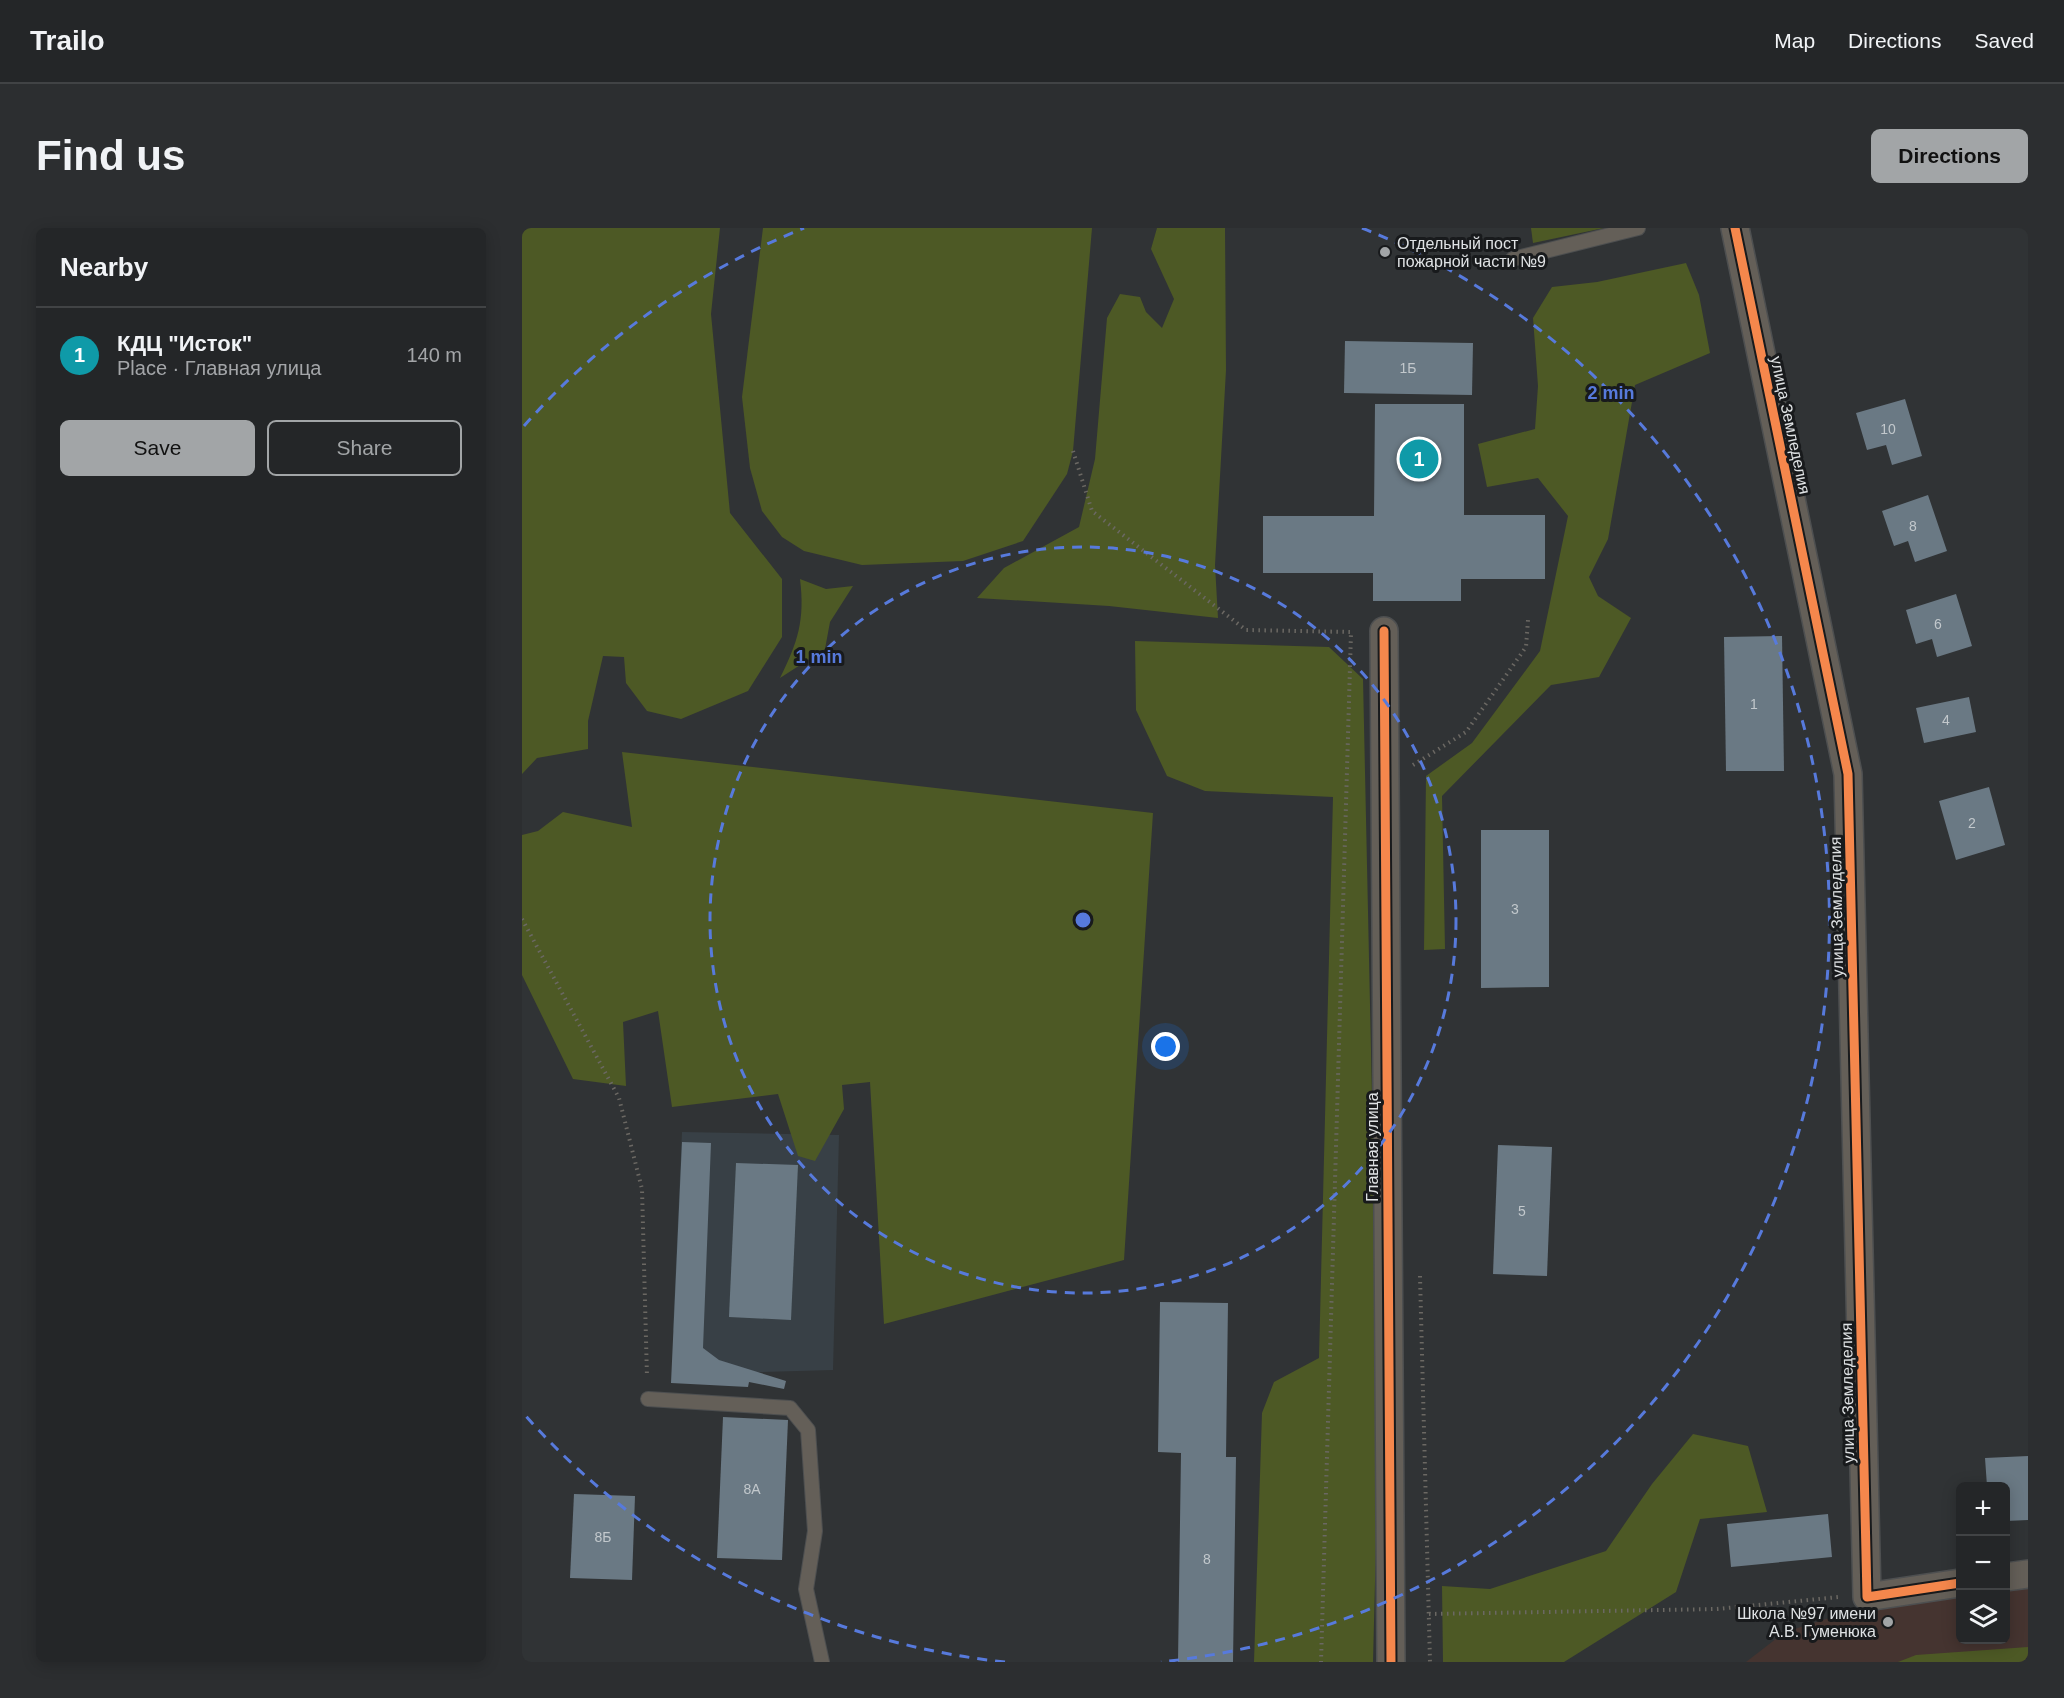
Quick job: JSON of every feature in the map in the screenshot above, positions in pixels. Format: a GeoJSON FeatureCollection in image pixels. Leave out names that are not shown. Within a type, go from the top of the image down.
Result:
{"type":"FeatureCollection","features":[{"type":"Feature","properties":{"kind":"street","name":"улица Земледелия"},"geometry":{"type":"LineString","coordinates":[[1736,228],[1848,774],[1867,1597]]}},
{"type":"Feature","properties":{"kind":"street","name":"Главная улица"},"geometry":{"type":"LineString","coordinates":[[1384,631],[1392,1662]]}},
{"type":"Feature","properties":{"kind":"street"},"geometry":{"type":"LineString","coordinates":[[2010,1576],[2028,1574]]}},
{"type":"Feature","properties":{"kind":"street"},"geometry":{"type":"LineString","coordinates":[[1867,1597],[1956,1584]]}},
{"type":"Feature","properties":{"kind":"lane"},"geometry":{"type":"LineString","coordinates":[[1513,259],[1638,228]]}},
{"type":"Feature","properties":{"kind":"lane"},"geometry":{"type":"LineString","coordinates":[[648,1399],[790,1408],[808,1430],[815,1531],[806,1589],[822,1662]]}},
{"type":"Feature","properties":{"kind":"path"},"geometry":{"type":"LineString","coordinates":[[1073,451],[1092,511],[1246,630],[1351,632],[1321,1662]]}},
{"type":"Feature","properties":{"kind":"path"},"geometry":{"type":"LineString","coordinates":[[1407,768],[1466,732],[1526,646],[1528,620]]}},
{"type":"Feature","properties":{"kind":"path"},"geometry":{"type":"LineString","coordinates":[[522,919],[619,1098],[642,1189],[648,1399]]}},
{"type":"Feature","properties":{"kind":"path"},"geometry":{"type":"LineString","coordinates":[[1429,1614],[1717,1609],[1809,1598],[1867,1597]]}},
{"type":"Feature","properties":{"kind":"shaded area"},"geometry":{"type":"Polygon","coordinates":[[[682,1132],[839,1135],[833,1370],[725,1373],[673,1330],[682,1132]]]}},
{"type":"Feature","properties":{"kind":"shaded area","name":"Школа №97 имени А.В. Гуменюка"},"geometry":{"type":"Polygon","coordinates":[[[2028,1586],[2028,1662],[1746,1662],[1785,1632],[1848,1612],[1956,1596],[1956,1644],[2010,1644],[2010,1588],[2028,1586]]]}},
{"type":"Feature","properties":{"kind":"green space"},"geometry":{"type":"Polygon","coordinates":[[[522,228],[720,228],[711,314],[730,513],[782,579],[782,637],[748,691],[681,719],[647,711],[626,683],[624,657],[603,656],[588,721],[588,749],[537,758],[522,774],[522,228]]]}},
{"type":"Feature","properties":{"kind":"green space"},"geometry":{"type":"Polygon","coordinates":[[[763,228],[1092,228],[1073,451],[1067,474],[1023,541],[963,561],[862,565],[804,551],[782,537],[762,511],[750,468],[742,397],[763,228]]]}},
{"type":"Feature","properties":{"kind":"green space"},"geometry":{"type":"Polygon","coordinates":[[[1157,228],[1225,228],[1226,370],[1215,565],[1218,618],[1109,606],[977,598],[1004,568],[1079,527],[1095,459],[1107,318],[1120,294],[1140,297],[1146,312],[1162,328],[1174,299],[1151,249],[1157,228]]]}},
{"type":"Feature","properties":{"kind":"green space"},"geometry":{"type":"Polygon","coordinates":[[[1531,228],[1604,228],[1533,243],[1531,228]]]}},
{"type":"Feature","properties":{"kind":"green space"},"geometry":{"type":"Polygon","coordinates":[[[1686,263],[1699,295],[1710,353],[1635,385],[1608,539],[1589,577],[1598,596],[1631,618],[1599,677],[1551,685],[1442,796],[1445,949],[1424,950],[1426,776],[1472,743],[1540,651],[1568,516],[1538,478],[1487,487],[1478,444],[1535,429],[1538,386],[1533,318],[1552,287],[1597,282],[1686,263]]]}},
{"type":"Feature","properties":{"kind":"green space"},"geometry":{"type":"Polygon","coordinates":[[[800,579],[826,589],[853,586],[830,622],[825,649],[780,678],[799,630],[802,607],[800,579]]]}},
{"type":"Feature","properties":{"kind":"green space"},"geometry":{"type":"Polygon","coordinates":[[[1135,641],[1329,647],[1363,679],[1379,1422],[1373,1662],[1254,1662],[1262,1413],[1274,1382],[1319,1358],[1333,797],[1205,791],[1167,776],[1136,710],[1135,641]]]}},
{"type":"Feature","properties":{"kind":"green space"},"geometry":{"type":"Polygon","coordinates":[[[622,752],[1153,813],[1124,1260],[884,1324],[870,1082],[842,1085],[844,1109],[815,1161],[798,1156],[778,1094],[672,1107],[658,1011],[623,1022],[626,1086],[573,1079],[522,975],[522,835],[538,831],[563,812],[632,827],[622,752]]]}},
{"type":"Feature","properties":{"kind":"green space"},"geometry":{"type":"Polygon","coordinates":[[[1693,1434],[1748,1446],[1767,1512],[1700,1519],[1676,1592],[1564,1662],[1443,1662],[1442,1586],[1490,1589],[1606,1551],[1652,1484],[1693,1434]]]}},
{"type":"Feature","properties":{"kind":"green space"},"geometry":{"type":"Polygon","coordinates":[[[2028,1647],[2028,1662],[1898,1662],[1916,1655],[2028,1647]]]}},
{"type":"Feature","properties":{"kind":"building"},"geometry":{"type":"Polygon","coordinates":[[[1345,341],[1473,343],[1472,395],[1344,393],[1345,341]]]}},
{"type":"Feature","properties":{"kind":"building"},"geometry":{"type":"Polygon","coordinates":[[[1905,399],[1922,456],[1892,465],[1886,445],[1867,450],[1856,413],[1905,399]]]}},
{"type":"Feature","properties":{"kind":"building"},"geometry":{"type":"Polygon","coordinates":[[[1375,404],[1464,404],[1464,515],[1545,515],[1545,579],[1461,579],[1461,601],[1373,601],[1373,573],[1263,573],[1263,516],[1374,516],[1375,404]]]}},
{"type":"Feature","properties":{"kind":"building"},"geometry":{"type":"Polygon","coordinates":[[[1928,495],[1947,551],[1915,562],[1908,541],[1894,546],[1882,511],[1928,495]]]}},
{"type":"Feature","properties":{"kind":"building"},"geometry":{"type":"Polygon","coordinates":[[[1956,594],[1972,646],[1937,657],[1932,639],[1916,644],[1906,610],[1956,594]]]}},
{"type":"Feature","properties":{"kind":"building"},"geometry":{"type":"Polygon","coordinates":[[[1782,636],[1784,771],[1726,771],[1724,637],[1782,636]]]}},
{"type":"Feature","properties":{"kind":"building"},"geometry":{"type":"Polygon","coordinates":[[[1969,697],[1976,732],[1924,743],[1916,708],[1969,697]]]}},
{"type":"Feature","properties":{"kind":"building"},"geometry":{"type":"Polygon","coordinates":[[[1989,787],[2005,845],[1956,860],[1939,801],[1989,787]]]}},
{"type":"Feature","properties":{"kind":"building"},"geometry":{"type":"Polygon","coordinates":[[[1481,830],[1549,830],[1549,987],[1481,988],[1481,830]]]}},
{"type":"Feature","properties":{"kind":"building"},"geometry":{"type":"Polygon","coordinates":[[[682,1142],[711,1143],[703,1348],[719,1360],[786,1381],[784,1389],[749,1382],[748,1387],[671,1383],[682,1142]]]}},
{"type":"Feature","properties":{"kind":"building"},"geometry":{"type":"Polygon","coordinates":[[[1498,1145],[1552,1147],[1547,1276],[1493,1274],[1498,1145]]]}},
{"type":"Feature","properties":{"kind":"building"},"geometry":{"type":"Polygon","coordinates":[[[736,1163],[798,1165],[791,1320],[729,1317],[736,1163]]]}},
{"type":"Feature","properties":{"kind":"building"},"geometry":{"type":"Polygon","coordinates":[[[1160,1302],[1228,1303],[1226,1457],[1236,1457],[1233,1662],[1178,1662],[1181,1453],[1158,1452],[1160,1302]]]}},
{"type":"Feature","properties":{"kind":"building"},"geometry":{"type":"Polygon","coordinates":[[[723,1417],[788,1420],[782,1560],[717,1558],[723,1417]]]}},
{"type":"Feature","properties":{"kind":"building"},"geometry":{"type":"Polygon","coordinates":[[[2028,1456],[2028,1520],[2010,1521],[2010,1482],[1987,1482],[1985,1458],[2028,1456]]]}},
{"type":"Feature","properties":{"kind":"building"},"geometry":{"type":"Polygon","coordinates":[[[574,1494],[635,1496],[632,1580],[570,1578],[574,1494]]]}},
{"type":"Feature","properties":{"kind":"building"},"geometry":{"type":"Polygon","coordinates":[[[1828,1514],[1832,1557],[1731,1567],[1727,1524],[1828,1514]]]}},
{"type":"Feature","properties":{"kind":"cycle path"},"geometry":{"type":"LineString","coordinates":[[1735,228],[1848,774],[1867,1597],[1956,1584]]}},
{"type":"Feature","properties":{"kind":"cycle path"},"geometry":{"type":"LineString","coordinates":[[1384,631],[1391,1662]]}},
{"type":"Feature","properties":{"kind":"place","name":"Отдельный пост пожарной части №9"},"geometry":{"type":"Point","coordinates":[1385,252]}},
{"type":"Feature","properties":{"kind":"place","name":"КДЦ \"Исток\""},"geometry":{"type":"Point","coordinates":[1419,459]}},
{"type":"Feature","properties":{"kind":"place","name":"Школа №97 имени А.В. Гуменюка"},"geometry":{"type":"Point","coordinates":[1888,1622]}}]}
